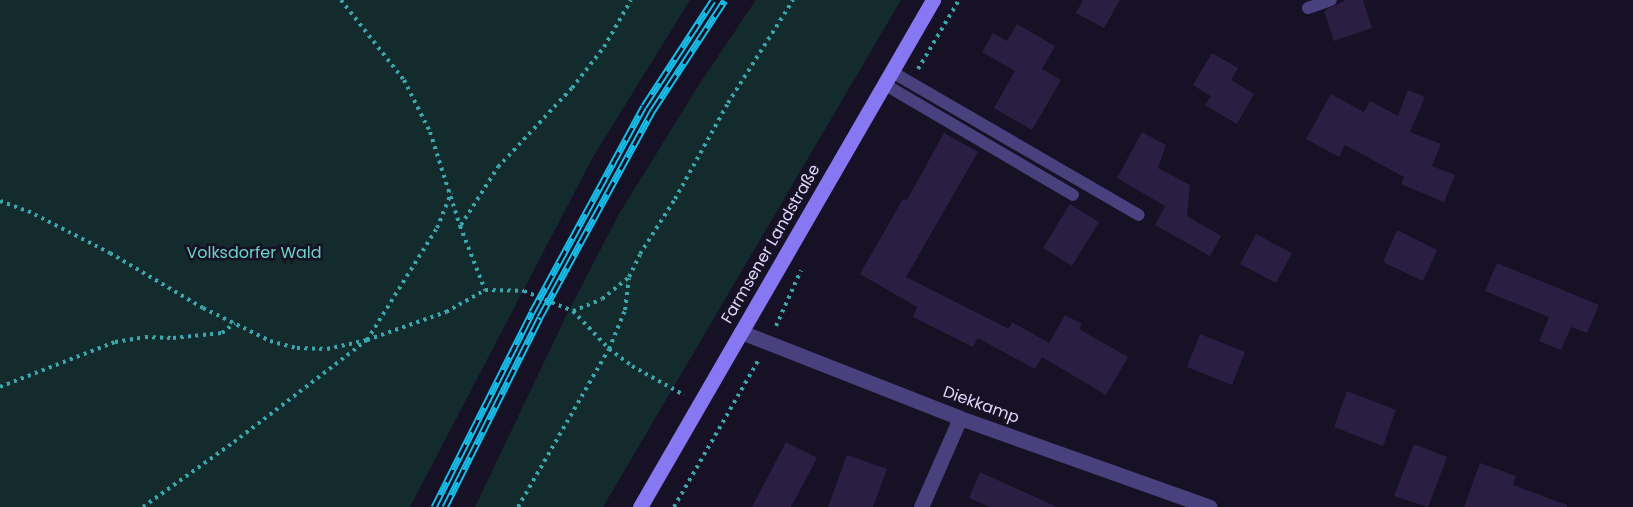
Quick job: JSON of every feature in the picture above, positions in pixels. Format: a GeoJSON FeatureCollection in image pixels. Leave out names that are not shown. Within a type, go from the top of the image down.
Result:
{"type":"FeatureCollection","features":[{"type":"Feature","properties":{"kind":"main road","name":"Farmsener Landstraße"},"geometry":{"type":"LineString","coordinates":[[640,507],[933,0]]}},
{"type":"Feature","properties":{"kind":"street","name":"Diekkamp"},"geometry":{"type":"LineString","coordinates":[[741,332],[768,345],[960,418],[1210,507]]}},
{"type":"Feature","properties":{"kind":"street"},"geometry":{"type":"LineString","coordinates":[[921,507],[960,418]]}},
{"type":"Feature","properties":{"kind":"lane"},"geometry":{"type":"LineString","coordinates":[[1308,8],[1331,0]]}},
{"type":"Feature","properties":{"kind":"lane"},"geometry":{"type":"LineString","coordinates":[[888,78],[910,82],[1139,215]]}},
{"type":"Feature","properties":{"kind":"lane"},"geometry":{"type":"LineString","coordinates":[[888,78],[1073,195]]}},
{"type":"Feature","properties":{"kind":"path"},"geometry":{"type":"LineString","coordinates":[[341,0],[404,80],[430,132],[460,226],[485,290]]}},
{"type":"Feature","properties":{"kind":"path"},"geometry":{"type":"LineString","coordinates":[[460,226],[498,167],[573,88],[604,47],[631,0]]}},
{"type":"Feature","properties":{"kind":"path"},"geometry":{"type":"LineString","coordinates":[[518,507],[609,349],[625,310],[629,277],[640,254],[675,199],[734,93],[793,0]]}},
{"type":"Feature","properties":{"kind":"path"},"geometry":{"type":"LineString","coordinates":[[910,82],[959,0]]}},
{"type":"Feature","properties":{"kind":"path"},"geometry":{"type":"LineString","coordinates":[[143,507],[234,442],[367,340],[437,228],[451,193]]}},
{"type":"Feature","properties":{"kind":"path"},"geometry":{"type":"LineString","coordinates":[[0,201],[28,211],[110,253],[203,308],[270,341],[297,348],[327,349],[367,340],[446,312],[485,290],[524,291],[573,311],[609,349],[632,366],[700,403]]}},
{"type":"Feature","properties":{"kind":"path"},"geometry":{"type":"LineString","coordinates":[[674,507],[768,345],[802,268]]}},
{"type":"Feature","properties":{"kind":"path"},"geometry":{"type":"LineString","coordinates":[[573,311],[602,299],[629,277]]}},
{"type":"Feature","properties":{"kind":"path"},"geometry":{"type":"LineString","coordinates":[[0,387],[115,342],[145,337],[173,338],[222,333],[236,323]]}},
{"type":"Feature","properties":{"kind":"green space","name":"Volksdorfer Wald"},"geometry":{"type":"Polygon","coordinates":[[[0,0],[690,0],[593,157],[410,507],[0,507],[0,0]]]}},
{"type":"Feature","properties":{"kind":"green space"},"geometry":{"type":"Polygon","coordinates":[[[756,0],[901,0],[603,507],[475,507],[567,314],[619,214],[700,83],[756,0]]]}},
{"type":"Feature","properties":{"kind":"building"},"geometry":{"type":"Polygon","coordinates":[[[1083,0],[1120,0],[1104,28],[1076,13],[1083,0]]]}},
{"type":"Feature","properties":{"kind":"building"},"geometry":{"type":"Polygon","coordinates":[[[1346,0],[1363,0],[1372,28],[1334,41],[1324,11],[1346,0]]]}},
{"type":"Feature","properties":{"kind":"building"},"geometry":{"type":"Polygon","coordinates":[[[1017,24],[1055,46],[1042,69],[1061,80],[1032,130],[994,108],[1015,71],[982,52],[993,33],[1007,41],[1017,24]]]}},
{"type":"Feature","properties":{"kind":"building"},"geometry":{"type":"Polygon","coordinates":[[[1212,53],[1238,68],[1231,80],[1254,94],[1237,124],[1205,105],[1211,96],[1193,85],[1212,53]]]}},
{"type":"Feature","properties":{"kind":"building"},"geometry":{"type":"Polygon","coordinates":[[[1408,90],[1425,97],[1410,132],[1441,144],[1432,166],[1455,175],[1444,202],[1401,184],[1404,177],[1345,145],[1339,157],[1306,139],[1331,94],[1364,112],[1370,101],[1398,116],[1408,90]]]}},
{"type":"Feature","properties":{"kind":"building"},"geometry":{"type":"Polygon","coordinates":[[[1142,132],[1166,145],[1158,168],[1190,185],[1187,216],[1221,236],[1210,256],[1155,225],[1165,206],[1117,178],[1142,132]]]}},
{"type":"Feature","properties":{"kind":"building"},"geometry":{"type":"Polygon","coordinates":[[[944,133],[978,152],[906,277],[1009,329],[1012,322],[1049,343],[1065,315],[1082,324],[1079,329],[1128,357],[1106,395],[1042,357],[1035,369],[978,338],[973,347],[913,317],[917,307],[860,274],[903,199],[907,200],[944,133]]]}},
{"type":"Feature","properties":{"kind":"building"},"geometry":{"type":"Polygon","coordinates":[[[1070,204],[1099,222],[1072,266],[1043,248],[1070,204]]]}},
{"type":"Feature","properties":{"kind":"building"},"geometry":{"type":"Polygon","coordinates":[[[1397,230],[1437,250],[1423,281],[1383,262],[1397,230]]]}},
{"type":"Feature","properties":{"kind":"building"},"geometry":{"type":"Polygon","coordinates":[[[1256,234],[1292,253],[1276,283],[1240,264],[1256,234]]]}},
{"type":"Feature","properties":{"kind":"building"},"geometry":{"type":"Polygon","coordinates":[[[1497,263],[1599,305],[1587,333],[1571,327],[1561,350],[1539,341],[1549,317],[1485,291],[1497,263]]]}},
{"type":"Feature","properties":{"kind":"building"},"geometry":{"type":"Polygon","coordinates":[[[1200,334],[1245,352],[1232,385],[1187,367],[1200,334]]]}},
{"type":"Feature","properties":{"kind":"building"},"geometry":{"type":"Polygon","coordinates":[[[1347,391],[1396,410],[1383,446],[1334,427],[1347,391]]]}},
{"type":"Feature","properties":{"kind":"building"},"geometry":{"type":"Polygon","coordinates":[[[786,442],[817,458],[791,507],[752,507],[786,442]]]}},
{"type":"Feature","properties":{"kind":"building"},"geometry":{"type":"Polygon","coordinates":[[[1414,444],[1447,457],[1428,507],[1394,496],[1414,444]]]}},
{"type":"Feature","properties":{"kind":"building"},"geometry":{"type":"Polygon","coordinates":[[[847,455],[887,469],[873,507],[828,507],[847,455]]]}},
{"type":"Feature","properties":{"kind":"building"},"geometry":{"type":"Polygon","coordinates":[[[1480,463],[1516,476],[1513,485],[1567,505],[1567,507],[1464,507],[1480,463]]]}},
{"type":"Feature","properties":{"kind":"building"},"geometry":{"type":"Polygon","coordinates":[[[980,472],[1057,507],[990,507],[969,498],[980,472]]]}},
{"type":"Feature","properties":{"kind":"railway"},"geometry":{"type":"LineString","coordinates":[[434,507],[532,312],[644,106],[713,0]]}},
{"type":"Feature","properties":{"kind":"railway"},"geometry":{"type":"LineString","coordinates":[[445,507],[540,317],[653,110],[725,0]]}}]}
